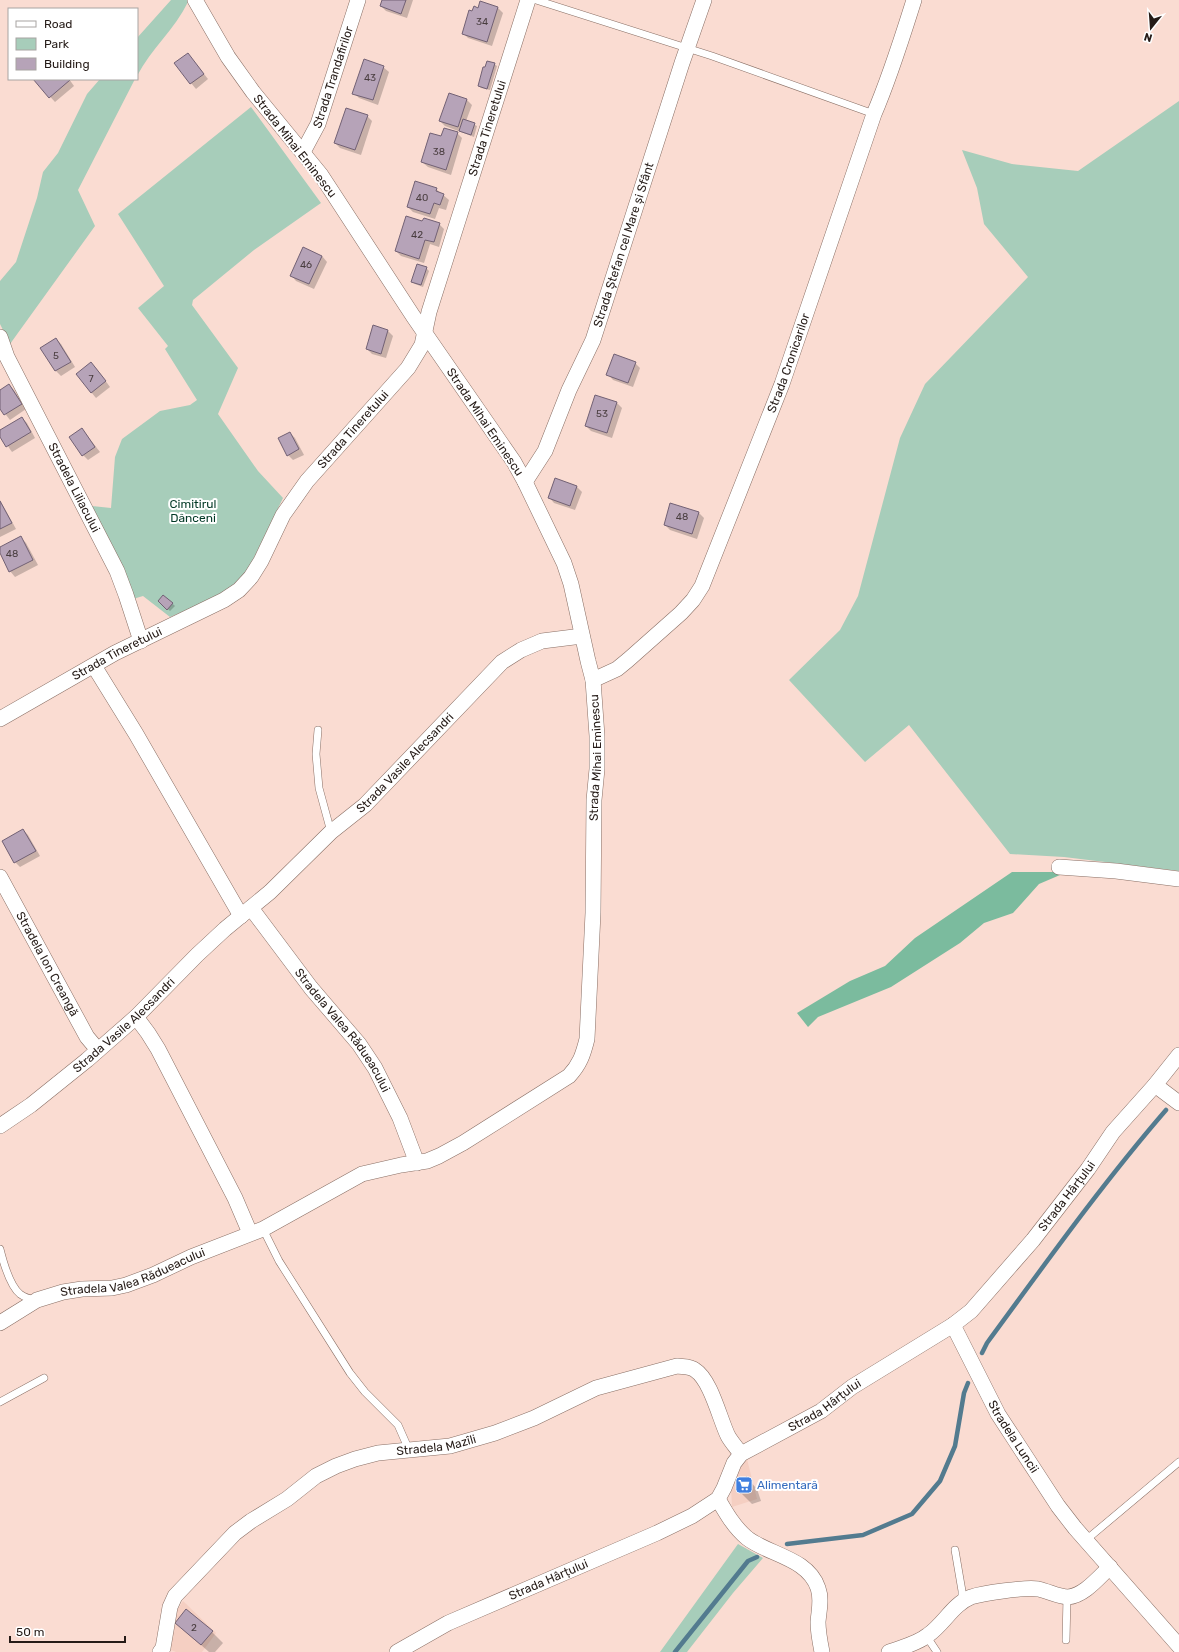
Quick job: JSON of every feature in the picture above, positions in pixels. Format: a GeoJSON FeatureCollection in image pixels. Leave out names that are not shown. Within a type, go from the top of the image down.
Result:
{"type":"FeatureCollection","features":[{"type":"Feature","properties":{"kind":"street","name":"Strada Mihai Eminescu"},"geometry":{"type":"LineString","coordinates":[[195,0],[228,57],[254,92],[321,175],[425,334],[478,408],[514,462],[564,563],[571,584],[593,680],[597,736],[597,769],[594,800],[593,914],[587,1039],[584,1054]]}},
{"type":"Feature","properties":{"kind":"street","name":"Strada Trandafirilor"},"geometry":{"type":"LineString","coordinates":[[303,152],[318,124],[358,0]]}},
{"type":"Feature","properties":{"kind":"street","name":"Strada Tineretului"},"geometry":{"type":"LineString","coordinates":[[0,719],[115,653],[224,600],[239,590],[251,577],[261,562],[283,515],[307,481],[408,368],[422,345],[429,312],[528,0]]}},
{"type":"Feature","properties":{"kind":"street","name":"Strada Ștefan cel Mare și Sfânt"},"geometry":{"type":"LineString","coordinates":[[525,482],[545,451],[569,390],[593,340],[704,0]]}},
{"type":"Feature","properties":{"kind":"street","name":"Strada Cronicarilor"},"geometry":{"type":"LineString","coordinates":[[593,680],[617,669],[628,660],[682,613],[702,586],[782,384],[874,114],[888,81],[914,0]]}},
{"type":"Feature","properties":{"kind":"street","name":"Stradela Liliacului"},"geometry":{"type":"LineString","coordinates":[[0,337],[7,357],[117,571],[141,641]]}},
{"type":"Feature","properties":{"kind":"street","name":"Strada Vasile Alecsandri"},"geometry":{"type":"LineString","coordinates":[[0,1126],[31,1104],[136,1017],[197,955],[270,892],[331,832],[366,805],[502,662],[521,650],[542,641],[582,636]]}},
{"type":"Feature","properties":{"kind":"street"},"geometry":{"type":"LineString","coordinates":[[94,666],[246,912]]}},
{"type":"Feature","properties":{"kind":"street"},"geometry":{"type":"LineString","coordinates":[[1059,867],[1116,871],[1179,879]]}},
{"type":"Feature","properties":{"kind":"street","name":"Stradela Ion Creangă"},"geometry":{"type":"LineString","coordinates":[[0,877],[87,1037],[98,1050]]}},
{"type":"Feature","properties":{"kind":"street","name":"Stradela Valea Rădueacului"},"geometry":{"type":"LineString","coordinates":[[246,912],[359,1044],[375,1068],[400,1118],[417,1163]]}},
{"type":"Feature","properties":{"kind":"street"},"geometry":{"type":"LineString","coordinates":[[136,1017],[158,1050],[235,1198],[256,1231]]}},
{"type":"Feature","properties":{"kind":"street","name":"Stradela Valea Rădueacului"},"geometry":{"type":"LineString","coordinates":[[0,1323],[37,1300],[63,1292],[82,1289],[106,1289],[126,1285],[256,1231],[362,1174],[417,1163],[439,1156],[463,1144],[569,1076],[578,1067],[584,1054]]}},
{"type":"Feature","properties":{"kind":"street","name":"Strada Hârțului"},"geometry":{"type":"LineString","coordinates":[[741,1454],[821,1410],[852,1387],[953,1325],[971,1311],[1013,1264],[1088,1169],[1113,1132],[1155,1086],[1179,1055]]}},
{"type":"Feature","properties":{"kind":"street"},"geometry":{"type":"LineString","coordinates":[[1155,1086],[1179,1103]]}},
{"type":"Feature","properties":{"kind":"street","name":"Stradela Luncii"},"geometry":{"type":"LineString","coordinates":[[953,1325],[998,1414],[1058,1506],[1179,1646]]}},
{"type":"Feature","properties":{"kind":"street","name":"Stradela Mazîli"},"geometry":{"type":"LineString","coordinates":[[160,1652],[163,1648],[170,1608],[176,1596],[235,1533],[251,1521],[287,1499],[316,1476],[355,1459],[378,1453],[450,1446],[495,1433],[534,1418],[596,1388],[677,1366],[688,1367],[696,1370],[712,1394],[729,1437],[741,1454]]}},
{"type":"Feature","properties":{"kind":"street"},"geometry":{"type":"LineString","coordinates":[[741,1454],[734,1463],[718,1499],[740,1531],[749,1539],[805,1569],[814,1578],[819,1589],[820,1601],[818,1622],[822,1652]]}},
{"type":"Feature","properties":{"kind":"street","name":"Strada Hârțului"},"geometry":{"type":"LineString","coordinates":[[397,1652],[448,1623],[658,1533],[692,1516],[718,1499]]}},
{"type":"Feature","properties":{"kind":"street"},"geometry":{"type":"LineString","coordinates":[[889,1652],[917,1642],[927,1636],[938,1628],[962,1601],[974,1597],[1022,1589],[1036,1589],[1067,1597],[1084,1590],[1110,1567]]}},
{"type":"Feature","properties":{"kind":"lane"},"geometry":{"type":"LineString","coordinates":[[536,0],[687,49],[874,114]]}},
{"type":"Feature","properties":{"kind":"lane"},"geometry":{"type":"LineString","coordinates":[[318,730],[316,754],[319,788],[331,832]]}},
{"type":"Feature","properties":{"kind":"lane"},"geometry":{"type":"LineString","coordinates":[[256,1231],[279,1261],[350,1373],[365,1392],[398,1425],[409,1450]]}},
{"type":"Feature","properties":{"kind":"lane"},"geometry":{"type":"LineString","coordinates":[[0,1249],[13,1284],[19,1294],[28,1299],[37,1300]]}},
{"type":"Feature","properties":{"kind":"lane"},"geometry":{"type":"LineString","coordinates":[[0,1402],[44,1378]]}},
{"type":"Feature","properties":{"kind":"lane"},"geometry":{"type":"LineString","coordinates":[[1086,1540],[1179,1462]]}},
{"type":"Feature","properties":{"kind":"lane"},"geometry":{"type":"LineString","coordinates":[[955,1550],[962,1591],[962,1601]]}},
{"type":"Feature","properties":{"kind":"lane"},"geometry":{"type":"LineString","coordinates":[[1066,1640],[1067,1597]]}},
{"type":"Feature","properties":{"kind":"lane"},"geometry":{"type":"LineString","coordinates":[[927,1636],[937,1652]]}},
{"type":"Feature","properties":{"kind":"shaded area"},"geometry":{"type":"Polygon","coordinates":[[[747,1459],[757,1499],[732,1507],[731,1487],[738,1469],[747,1459]]]}},
{"type":"Feature","properties":{"kind":"shaded area"},"geometry":{"type":"Polygon","coordinates":[[[183,1601],[216,1633],[202,1652],[176,1652],[171,1650],[173,1617],[183,1601]]]}},
{"type":"Feature","properties":{"kind":"green space"},"geometry":{"type":"Polygon","coordinates":[[[171,0],[187,0],[188,2],[183,12],[149,57],[138,74],[138,37],[171,0]]]}},
{"type":"Feature","properties":{"kind":"green space"},"geometry":{"type":"Polygon","coordinates":[[[99,80],[134,80],[78,190],[95,226],[10,344],[0,324],[0,281],[16,262],[37,198],[43,172],[58,153],[87,94],[99,80]]]}},
{"type":"Feature","properties":{"kind":"green space"},"geometry":{"type":"Polygon","coordinates":[[[1179,101],[1179,871],[1064,857],[1010,854],[909,725],[865,762],[789,680],[840,630],[858,596],[900,438],[925,384],[1028,277],[984,224],[977,188],[962,150],[1012,164],[1078,171],[1179,101]]]}},
{"type":"Feature","properties":{"kind":"green space","name":"Cimitirul Dănceni"},"geometry":{"type":"Polygon","coordinates":[[[251,107],[321,203],[254,250],[193,300],[192,305],[238,368],[218,414],[258,471],[283,498],[245,576],[224,594],[170,617],[143,596],[133,599],[92,506],[111,508],[115,457],[122,439],[160,411],[190,405],[197,400],[165,349],[168,346],[138,308],[164,286],[118,214],[251,107]]]}},
{"type":"Feature","properties":{"kind":"green space"},"geometry":{"type":"Polygon","coordinates":[[[1012,872],[1067,872],[1039,884],[1013,913],[984,923],[960,943],[891,987],[818,1017],[808,1027],[797,1013],[850,981],[885,966],[915,938],[1012,872]]]}},
{"type":"Feature","properties":{"kind":"green space"},"geometry":{"type":"Polygon","coordinates":[[[738,1544],[763,1558],[733,1593],[687,1652],[660,1652],[738,1544]]]}},
{"type":"Feature","properties":{"kind":"building"},"geometry":{"type":"Polygon","coordinates":[[[382,0],[406,0],[401,14],[380,6],[382,0]]]}},
{"type":"Feature","properties":{"kind":"building"},"geometry":{"type":"Polygon","coordinates":[[[480,1],[498,7],[487,42],[462,34],[469,10],[472,11],[474,6],[478,8],[480,1]]]}},
{"type":"Feature","properties":{"kind":"building"},"geometry":{"type":"Polygon","coordinates":[[[188,53],[204,74],[190,84],[174,63],[188,53]]]}},
{"type":"Feature","properties":{"kind":"building"},"geometry":{"type":"Polygon","coordinates":[[[364,59],[384,66],[373,100],[352,94],[364,59]]]}},
{"type":"Feature","properties":{"kind":"building"},"geometry":{"type":"Polygon","coordinates":[[[487,61],[495,63],[487,89],[478,86],[483,67],[485,67],[487,61]]]}},
{"type":"Feature","properties":{"kind":"building"},"geometry":{"type":"Polygon","coordinates":[[[34,80],[70,80],[49,98],[34,80]]]}},
{"type":"Feature","properties":{"kind":"building"},"geometry":{"type":"Polygon","coordinates":[[[449,93],[467,99],[458,127],[439,121],[449,93]]]}},
{"type":"Feature","properties":{"kind":"building"},"geometry":{"type":"Polygon","coordinates":[[[346,108],[368,115],[355,150],[334,143],[346,108]]]}},
{"type":"Feature","properties":{"kind":"building"},"geometry":{"type":"Polygon","coordinates":[[[463,119],[475,123],[471,135],[459,131],[463,119]]]}},
{"type":"Feature","properties":{"kind":"building"},"geometry":{"type":"Polygon","coordinates":[[[444,128],[458,132],[446,170],[421,162],[430,133],[441,136],[444,128]]]}},
{"type":"Feature","properties":{"kind":"building"},"geometry":{"type":"Polygon","coordinates":[[[415,181],[437,188],[436,191],[444,194],[440,205],[434,203],[430,214],[407,207],[415,181]]]}},
{"type":"Feature","properties":{"kind":"building"},"geometry":{"type":"Polygon","coordinates":[[[406,216],[422,221],[424,218],[440,223],[434,242],[425,240],[419,259],[395,251],[406,216]]]}},
{"type":"Feature","properties":{"kind":"building"},"geometry":{"type":"Polygon","coordinates":[[[303,247],[322,256],[309,284],[290,276],[303,247]]]}},
{"type":"Feature","properties":{"kind":"building"},"geometry":{"type":"Polygon","coordinates":[[[417,264],[427,267],[421,285],[411,282],[417,264]]]}},
{"type":"Feature","properties":{"kind":"building"},"geometry":{"type":"Polygon","coordinates":[[[373,325],[388,330],[381,354],[366,349],[373,325]]]}},
{"type":"Feature","properties":{"kind":"building"},"geometry":{"type":"Polygon","coordinates":[[[56,338],[71,362],[55,371],[40,348],[56,338]]]}},
{"type":"Feature","properties":{"kind":"building"},"geometry":{"type":"Polygon","coordinates":[[[614,354],[636,362],[628,383],[606,375],[614,354]]]}},
{"type":"Feature","properties":{"kind":"building"},"geometry":{"type":"Polygon","coordinates":[[[91,362],[106,381],[91,393],[76,374],[91,362]]]}},
{"type":"Feature","properties":{"kind":"building"},"geometry":{"type":"Polygon","coordinates":[[[9,384],[22,404],[4,415],[0,409],[0,390],[9,384]]]}},
{"type":"Feature","properties":{"kind":"building"},"geometry":{"type":"Polygon","coordinates":[[[595,395],[617,402],[607,433],[585,426],[595,395]]]}},
{"type":"Feature","properties":{"kind":"building"},"geometry":{"type":"Polygon","coordinates":[[[22,417],[31,432],[6,447],[0,437],[0,430],[22,417]]]}},
{"type":"Feature","properties":{"kind":"building"},"geometry":{"type":"Polygon","coordinates":[[[82,428],[95,447],[82,456],[69,437],[82,428]]]}},
{"type":"Feature","properties":{"kind":"building"},"geometry":{"type":"Polygon","coordinates":[[[290,432],[299,449],[287,456],[278,438],[290,432]]]}},
{"type":"Feature","properties":{"kind":"building"},"geometry":{"type":"Polygon","coordinates":[[[555,478],[577,486],[570,506],[548,498],[555,478]]]}},
{"type":"Feature","properties":{"kind":"building"},"geometry":{"type":"Polygon","coordinates":[[[0,501],[12,523],[0,529],[0,501]]]}},
{"type":"Feature","properties":{"kind":"building"},"geometry":{"type":"Polygon","coordinates":[[[670,503],[699,512],[692,534],[664,525],[670,503]]]}},
{"type":"Feature","properties":{"kind":"building"},"geometry":{"type":"Polygon","coordinates":[[[21,536],[33,560],[9,572],[0,553],[0,547],[21,536]]]}},
{"type":"Feature","properties":{"kind":"building"},"geometry":{"type":"Polygon","coordinates":[[[163,595],[173,603],[167,610],[158,601],[163,595]]]}},
{"type":"Feature","properties":{"kind":"building"},"geometry":{"type":"Polygon","coordinates":[[[23,829],[36,851],[14,863],[2,841],[23,829]]]}},
{"type":"Feature","properties":{"kind":"building"},"geometry":{"type":"Polygon","coordinates":[[[747,1477],[751,1491],[740,1493],[737,1480],[747,1477]]]}},
{"type":"Feature","properties":{"kind":"building"},"geometry":{"type":"Polygon","coordinates":[[[186,1609],[213,1631],[201,1645],[175,1623],[186,1609]]]}},
{"type":"Feature","properties":{"kind":"waterway"},"geometry":{"type":"LineString","coordinates":[[982,1353],[987,1343],[1074,1225],[1142,1138],[1166,1110]]}},
{"type":"Feature","properties":{"kind":"waterway"},"geometry":{"type":"LineString","coordinates":[[787,1544],[863,1535],[912,1514],[940,1481],[955,1446],[964,1393],[968,1383]]}},
{"type":"Feature","properties":{"kind":"waterway"},"geometry":{"type":"LineString","coordinates":[[675,1652],[748,1561],[757,1557]]}},
{"type":"Feature","properties":{"kind":"place","name":"Alimentară"},"geometry":{"type":"Point","coordinates":[744,1485]}}]}
